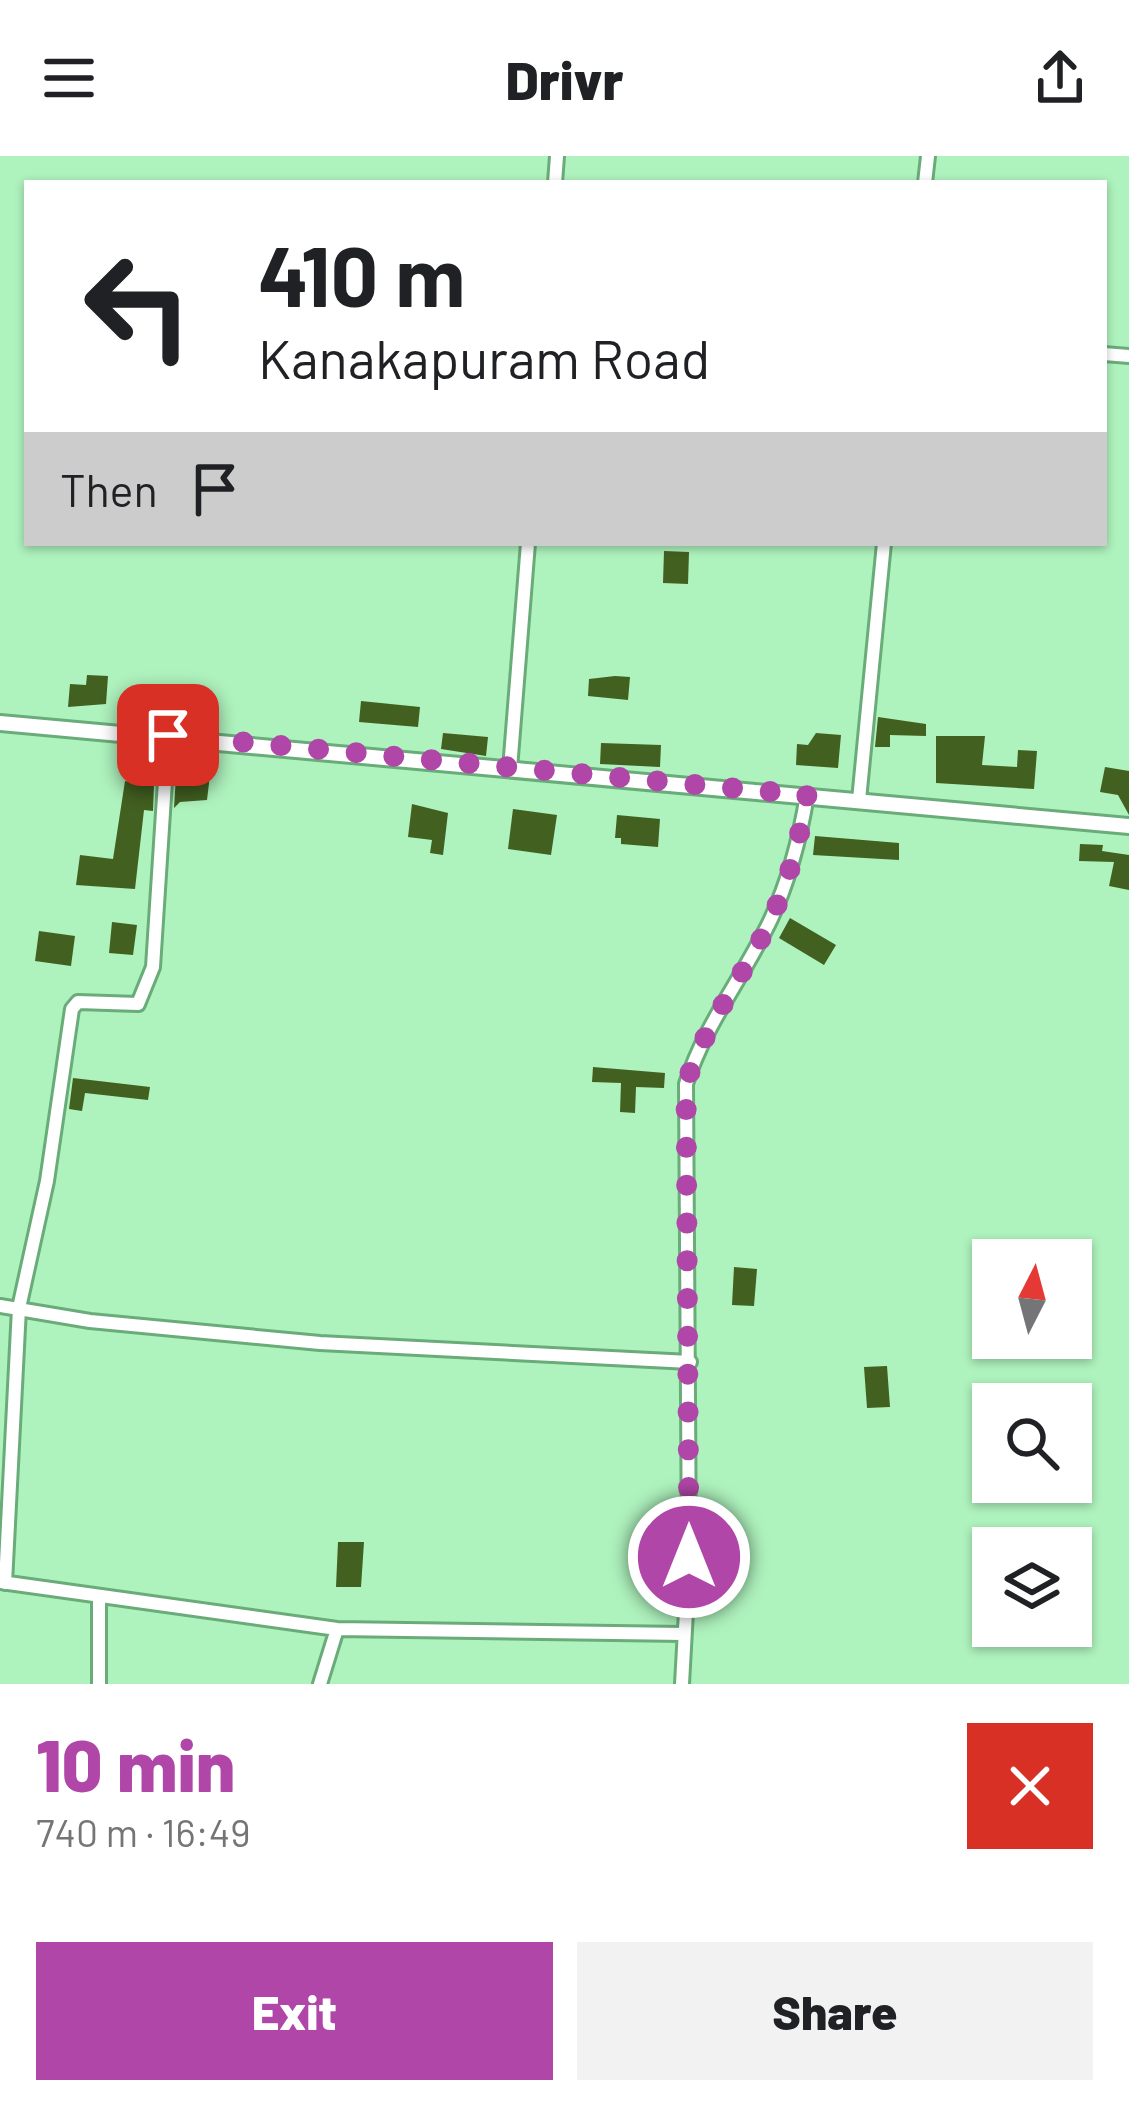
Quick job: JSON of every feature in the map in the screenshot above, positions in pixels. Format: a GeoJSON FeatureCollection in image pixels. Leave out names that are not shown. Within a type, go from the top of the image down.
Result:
{"type":"FeatureCollection","features":[{"type":"Feature","properties":{"kind":"street"},"geometry":{"type":"LineString","coordinates":[[510,769],[528,546]]}},
{"type":"Feature","properties":{"kind":"street"},"geometry":{"type":"LineString","coordinates":[[859,800],[884,546]]}},
{"type":"Feature","properties":{"kind":"street"},"geometry":{"type":"LineString","coordinates":[[0,723],[1129,826]]}},
{"type":"Feature","properties":{"kind":"street"},"geometry":{"type":"LineString","coordinates":[[168,735],[153,967],[147,993],[138,1004],[78,1002],[72,1009],[46,1181],[19,1308],[2,1582],[338,1629],[684,1634]]}},
{"type":"Feature","properties":{"kind":"street"},"geometry":{"type":"LineString","coordinates":[[682,1684],[690,1362],[686,1084],[697,1051],[771,919],[799,842],[807,795]]}},
{"type":"Feature","properties":{"kind":"street"},"geometry":{"type":"LineString","coordinates":[[0,1306],[90,1321],[320,1343],[690,1362]]}},
{"type":"Feature","properties":{"kind":"street"},"geometry":{"type":"LineString","coordinates":[[99,1596],[99,1684]]}},
{"type":"Feature","properties":{"kind":"street"},"geometry":{"type":"LineString","coordinates":[[320,1684],[338,1629]]}},
{"type":"Feature","properties":{"kind":"building"},"geometry":{"type":"Polygon","coordinates":[[[664,551],[689,552],[688,584],[663,583],[664,551]]]}},
{"type":"Feature","properties":{"kind":"building"},"geometry":{"type":"Polygon","coordinates":[[[87,675],[108,676],[106,704],[68,707],[70,684],[86,685],[87,675]]]}},
{"type":"Feature","properties":{"kind":"building"},"geometry":{"type":"Polygon","coordinates":[[[630,677],[628,700],[588,696],[589,679],[630,677]]]}},
{"type":"Feature","properties":{"kind":"building"},"geometry":{"type":"Polygon","coordinates":[[[361,701],[420,707],[418,727],[359,722],[361,701]]]}},
{"type":"Feature","properties":{"kind":"building"},"geometry":{"type":"Polygon","coordinates":[[[878,717],[926,724],[926,736],[890,735],[890,747],[875,747],[878,717]]]}},
{"type":"Feature","properties":{"kind":"building"},"geometry":{"type":"Polygon","coordinates":[[[443,733],[488,737],[486,756],[441,749],[443,733]]]}},
{"type":"Feature","properties":{"kind":"building"},"geometry":{"type":"Polygon","coordinates":[[[816,733],[841,735],[838,768],[796,765],[797,744],[808,745],[816,733]]]}},
{"type":"Feature","properties":{"kind":"building"},"geometry":{"type":"Polygon","coordinates":[[[936,736],[985,736],[982,765],[1017,767],[1018,750],[1037,751],[1034,789],[936,783],[936,736]]]}},
{"type":"Feature","properties":{"kind":"building"},"geometry":{"type":"Polygon","coordinates":[[[601,743],[661,745],[660,767],[600,764],[601,743]]]}},
{"type":"Feature","properties":{"kind":"building"},"geometry":{"type":"Polygon","coordinates":[[[1105,767],[1129,771],[1129,815],[1118,795],[1100,792],[1105,767]]]}},
{"type":"Feature","properties":{"kind":"building"},"geometry":{"type":"Polygon","coordinates":[[[196,774],[210,775],[207,800],[180,802],[174,808],[176,776],[196,778],[196,774]]]}},
{"type":"Feature","properties":{"kind":"building"},"geometry":{"type":"Polygon","coordinates":[[[125,781],[154,785],[153,811],[144,810],[135,889],[76,885],[80,855],[113,859],[125,781]]]}},
{"type":"Feature","properties":{"kind":"building"},"geometry":{"type":"Polygon","coordinates":[[[412,804],[448,813],[443,855],[430,853],[432,840],[408,837],[412,804]]]}},
{"type":"Feature","properties":{"kind":"building"},"geometry":{"type":"Polygon","coordinates":[[[513,809],[557,815],[551,855],[508,849],[513,809]]]}},
{"type":"Feature","properties":{"kind":"building"},"geometry":{"type":"Polygon","coordinates":[[[617,815],[660,819],[658,847],[621,844],[621,838],[615,838],[617,815]]]}},
{"type":"Feature","properties":{"kind":"building"},"geometry":{"type":"Polygon","coordinates":[[[815,836],[899,843],[899,860],[813,855],[815,836]]]}},
{"type":"Feature","properties":{"kind":"building"},"geometry":{"type":"Polygon","coordinates":[[[1080,844],[1103,845],[1102,851],[1129,855],[1129,890],[1109,886],[1114,862],[1079,861],[1080,844]]]}},
{"type":"Feature","properties":{"kind":"building"},"geometry":{"type":"Polygon","coordinates":[[[790,918],[836,945],[824,965],[779,938],[790,918]]]}},
{"type":"Feature","properties":{"kind":"building"},"geometry":{"type":"Polygon","coordinates":[[[112,922],[137,925],[133,955],[109,953],[112,922]]]}},
{"type":"Feature","properties":{"kind":"building"},"geometry":{"type":"Polygon","coordinates":[[[39,931],[75,936],[71,966],[35,961],[39,931]]]}},
{"type":"Feature","properties":{"kind":"building"},"geometry":{"type":"Polygon","coordinates":[[[593,1067],[665,1073],[664,1088],[636,1087],[635,1113],[620,1112],[621,1083],[592,1082],[593,1067]]]}},
{"type":"Feature","properties":{"kind":"building"},"geometry":{"type":"Polygon","coordinates":[[[73,1078],[150,1087],[148,1100],[85,1093],[82,1111],[69,1109],[73,1078]]]}},
{"type":"Feature","properties":{"kind":"building"},"geometry":{"type":"Polygon","coordinates":[[[734,1267],[757,1269],[754,1306],[732,1305],[734,1267]]]}},
{"type":"Feature","properties":{"kind":"building"},"geometry":{"type":"Polygon","coordinates":[[[887,1366],[890,1407],[867,1408],[864,1367],[887,1366]]]}},
{"type":"Feature","properties":{"kind":"building"},"geometry":{"type":"Polygon","coordinates":[[[338,1542],[364,1542],[361,1587],[336,1587],[338,1542]]]}},
{"type":"Feature","properties":{"kind":"route"},"geometry":{"type":"LineString","coordinates":[[168,735],[807,795],[799,842],[771,919],[697,1051],[686,1084],[689,1557]]}}]}
